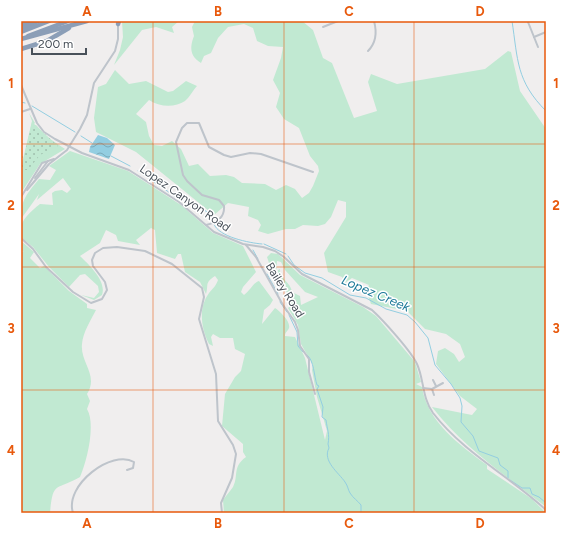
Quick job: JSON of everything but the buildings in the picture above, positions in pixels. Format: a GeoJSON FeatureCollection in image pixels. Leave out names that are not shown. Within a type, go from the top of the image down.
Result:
{"type":"FeatureCollection","features":[{"type":"Feature","properties":{"kind":"highway"},"geometry":{"type":"LineString","coordinates":[[21,25],[30,21]]}},
{"type":"Feature","properties":{"kind":"highway"},"geometry":{"type":"LineString","coordinates":[[21,30],[38,21]]}},
{"type":"Feature","properties":{"kind":"highway"},"geometry":{"type":"LineString","coordinates":[[21,30],[49,21]]}},
{"type":"Feature","properties":{"kind":"highway"},"geometry":{"type":"LineString","coordinates":[[21,39],[68,21]]}},
{"type":"Feature","properties":{"kind":"highway"},"geometry":{"type":"LineString","coordinates":[[21,49],[39,44],[62,33],[78,21]]}},
{"type":"Feature","properties":{"kind":"highway"},"geometry":{"type":"LineString","coordinates":[[21,39],[87,21]]}},
{"type":"Feature","properties":{"kind":"street"},"geometry":{"type":"LineString","coordinates":[[323,27],[338,21]]}},
{"type":"Feature","properties":{"kind":"street"},"geometry":{"type":"LineString","coordinates":[[368,51],[373,46],[375,38],[374,21]]}},
{"type":"Feature","properties":{"kind":"street"},"geometry":{"type":"LineString","coordinates":[[21,197],[55,158],[69,147],[86,118],[92,89],[96,78],[115,51],[118,22]]}},
{"type":"Feature","properties":{"kind":"street"},"geometry":{"type":"LineString","coordinates":[[528,22],[538,47]]}},
{"type":"Feature","properties":{"kind":"street"},"geometry":{"type":"LineString","coordinates":[[534,37],[546,32]]}},
{"type":"Feature","properties":{"kind":"street","name":"Lopez Canyon Road"},"geometry":{"type":"LineString","coordinates":[[21,85],[30,109],[44,132],[69,147],[129,170],[179,202],[219,234],[246,245],[262,247],[280,254],[302,274],[372,310],[380,317],[416,362],[423,388],[432,411],[468,450],[546,510]]}},
{"type":"Feature","properties":{"kind":"street"},"geometry":{"type":"LineString","coordinates":[[21,112],[30,109]]}},
{"type":"Feature","properties":{"kind":"street"},"geometry":{"type":"LineString","coordinates":[[206,225],[220,219],[223,215],[224,206],[219,200],[204,196],[185,179],[176,142],[186,124],[198,123],[209,147],[224,155],[231,157],[250,153],[261,154],[313,172]]}},
{"type":"Feature","properties":{"kind":"street"},"geometry":{"type":"LineString","coordinates":[[27,190],[36,171],[42,163],[55,158]]}},
{"type":"Feature","properties":{"kind":"street"},"geometry":{"type":"LineString","coordinates":[[21,238],[33,249],[46,267],[72,292],[90,303],[99,301],[106,294],[105,282],[92,264],[94,255],[102,248],[130,247],[150,252],[172,264],[201,285],[204,294],[199,319],[216,374],[218,421],[233,445],[236,454],[232,478],[221,503],[222,513]]}},
{"type":"Feature","properties":{"kind":"street","name":"Bailey Road"},"geometry":{"type":"LineString","coordinates":[[246,245],[256,257],[282,305],[295,322],[298,330],[300,346],[308,359],[315,394]]}},
{"type":"Feature","properties":{"kind":"street"},"geometry":{"type":"LineString","coordinates":[[433,380],[436,386]]}},
{"type":"Feature","properties":{"kind":"street"},"geometry":{"type":"LineString","coordinates":[[423,388],[432,389],[443,383]]}},
{"type":"Feature","properties":{"kind":"street"},"geometry":{"type":"LineString","coordinates":[[432,389],[434,395]]}},
{"type":"Feature","properties":{"kind":"street"},"geometry":{"type":"LineString","coordinates":[[73,513],[72,501],[74,493],[78,485],[94,471],[120,459],[134,462],[133,468],[127,470]]}},
{"type":"Feature","properties":{"kind":"green space"},"geometry":{"type":"Polygon","coordinates":[[[122,21],[179,21],[172,27],[174,33],[156,27],[142,30],[114,65],[123,37],[122,21]]]}},
{"type":"Feature","properties":{"kind":"green space"},"geometry":{"type":"Polygon","coordinates":[[[195,21],[302,21],[313,30],[323,58],[332,63],[354,118],[377,111],[368,82],[371,74],[397,84],[485,69],[508,51],[511,52],[520,91],[546,129],[546,507],[486,461],[444,422],[432,407],[472,415],[477,409],[460,396],[436,364],[438,351],[445,348],[454,354],[459,362],[465,357],[460,344],[446,334],[425,329],[407,311],[371,304],[366,290],[369,285],[352,278],[345,283],[342,277],[328,272],[324,253],[346,217],[346,202],[338,200],[331,217],[325,224],[318,226],[303,225],[295,229],[286,229],[268,234],[258,231],[261,225],[258,220],[248,216],[249,207],[228,203],[214,215],[136,152],[96,132],[94,118],[98,87],[106,84],[115,70],[129,84],[146,81],[168,92],[173,91],[186,81],[197,86],[185,101],[177,105],[167,106],[157,104],[149,100],[136,114],[146,122],[149,136],[154,145],[162,146],[172,141],[181,149],[189,166],[198,164],[210,176],[226,175],[234,177],[242,183],[265,184],[276,190],[286,185],[295,189],[302,198],[309,193],[319,171],[318,166],[310,156],[299,128],[284,119],[276,107],[280,93],[273,80],[281,58],[283,47],[268,46],[257,41],[253,28],[244,24],[228,27],[218,38],[211,53],[204,56],[201,63],[192,54],[191,47],[194,36],[192,27],[195,21]]]}},
{"type":"Feature","properties":{"kind":"green space"},"geometry":{"type":"Polygon","coordinates":[[[29,113],[35,123],[33,125],[36,125],[47,137],[65,149],[40,164],[21,193],[21,168],[32,121],[29,113]]]}},
{"type":"Feature","properties":{"kind":"green space"},"geometry":{"type":"Polygon","coordinates":[[[32,122],[58,146],[40,155],[28,170],[21,170],[32,122]]]}},
{"type":"Feature","properties":{"kind":"green space"},"geometry":{"type":"Polygon","coordinates":[[[70,151],[128,171],[181,205],[213,233],[243,246],[256,272],[243,287],[241,292],[244,295],[255,283],[259,281],[273,300],[264,310],[262,324],[275,308],[287,320],[289,328],[285,333],[285,336],[295,337],[305,358],[325,440],[327,431],[317,397],[312,370],[313,365],[301,344],[298,325],[288,308],[291,305],[291,298],[286,291],[286,286],[278,275],[278,270],[280,269],[281,275],[289,285],[292,292],[300,296],[301,305],[318,297],[305,292],[285,270],[281,262],[277,261],[276,276],[280,285],[273,276],[267,257],[271,253],[278,254],[300,275],[363,307],[376,316],[415,362],[421,382],[416,384],[422,387],[425,400],[438,422],[456,441],[487,465],[487,469],[532,499],[546,513],[224,513],[223,500],[235,483],[239,464],[246,457],[243,452],[243,444],[222,426],[225,394],[235,377],[241,371],[245,354],[235,349],[233,338],[220,338],[213,334],[211,337],[213,346],[209,344],[206,338],[202,318],[203,305],[218,280],[215,276],[209,280],[206,294],[200,282],[185,272],[181,254],[178,254],[175,259],[157,253],[155,230],[151,228],[136,240],[140,245],[118,241],[116,235],[106,230],[100,243],[80,256],[100,279],[103,290],[102,295],[94,300],[81,295],[94,298],[99,292],[98,286],[85,274],[80,275],[69,287],[49,267],[33,247],[22,238],[21,227],[28,214],[40,204],[53,205],[52,193],[62,190],[67,193],[71,189],[63,178],[37,200],[39,194],[21,219],[21,212],[28,193],[39,179],[50,180],[56,170],[49,166],[70,151]]]}},
{"type":"Feature","properties":{"kind":"green space"},"geometry":{"type":"Polygon","coordinates":[[[21,241],[34,252],[30,258],[40,268],[44,266],[69,291],[87,304],[87,308],[96,310],[86,331],[82,344],[82,351],[91,381],[87,394],[90,401],[87,409],[91,424],[88,452],[80,477],[57,488],[54,491],[50,513],[21,513],[21,251],[24,252],[21,250],[21,241]]]}},
{"type":"Feature","properties":{"kind":"water"},"geometry":{"type":"Polygon","coordinates":[[[98,135],[107,138],[115,145],[109,159],[89,152],[90,147],[98,135]]]}},
{"type":"Feature","properties":{"kind":"waterway"},"geometry":{"type":"LineString","coordinates":[[512,21],[517,59],[524,80],[536,100],[546,111]]}},
{"type":"Feature","properties":{"kind":"waterway","name":"Lopez Creek"},"geometry":{"type":"LineString","coordinates":[[21,102],[25,103]]}},
{"type":"Feature","properties":{"kind":"waterway","name":"Lopez Creek"},"geometry":{"type":"LineString","coordinates":[[32,106],[75,132]]}},
{"type":"Feature","properties":{"kind":"waterway","name":"Lopez Creek"},"geometry":{"type":"LineString","coordinates":[[81,136],[92,143]]}},
{"type":"Feature","properties":{"kind":"waterway","name":"Lopez Creek"},"geometry":{"type":"LineString","coordinates":[[111,156],[130,166]]}},
{"type":"Feature","properties":{"kind":"waterway","name":"Lopez Creek"},"geometry":{"type":"LineString","coordinates":[[138,171],[173,195],[206,211],[213,221]]}},
{"type":"Feature","properties":{"kind":"waterway","name":"Lopez Creek"},"geometry":{"type":"LineString","coordinates":[[214,224],[217,229],[228,236],[243,241],[262,244]]}},
{"type":"Feature","properties":{"kind":"waterway","name":"Lopez Creek"},"geometry":{"type":"LineString","coordinates":[[264,244],[286,254]]}},
{"type":"Feature","properties":{"kind":"waterway"},"geometry":{"type":"LineString","coordinates":[[253,250],[258,259]]}},
{"type":"Feature","properties":{"kind":"waterway","name":"Lopez Creek"},"geometry":{"type":"LineString","coordinates":[[288,256],[294,265],[305,273],[322,278],[350,295],[366,298],[386,309],[407,315],[415,322],[428,338],[435,365],[451,384],[460,398],[462,406],[461,422],[473,436],[479,451],[498,458],[500,465],[508,471],[508,478]]}},
{"type":"Feature","properties":{"kind":"waterway"},"geometry":{"type":"LineString","coordinates":[[267,274],[278,294]]}},
{"type":"Feature","properties":{"kind":"waterway"},"geometry":{"type":"LineString","coordinates":[[280,302],[287,312]]}},
{"type":"Feature","properties":{"kind":"waterway"},"geometry":{"type":"LineString","coordinates":[[289,315],[297,332],[298,346],[303,352]]}},
{"type":"Feature","properties":{"kind":"waterway"},"geometry":{"type":"LineString","coordinates":[[307,355],[314,368],[317,385],[319,386],[317,389],[323,407],[322,417],[326,420],[329,437],[329,448],[327,453],[329,462],[346,483],[351,495],[361,505],[361,513]]}},
{"type":"Feature","properties":{"kind":"waterway","name":"Lopez Creek"},"geometry":{"type":"LineString","coordinates":[[510,480],[522,488],[530,488],[532,494],[539,497],[546,503]]}}]}
